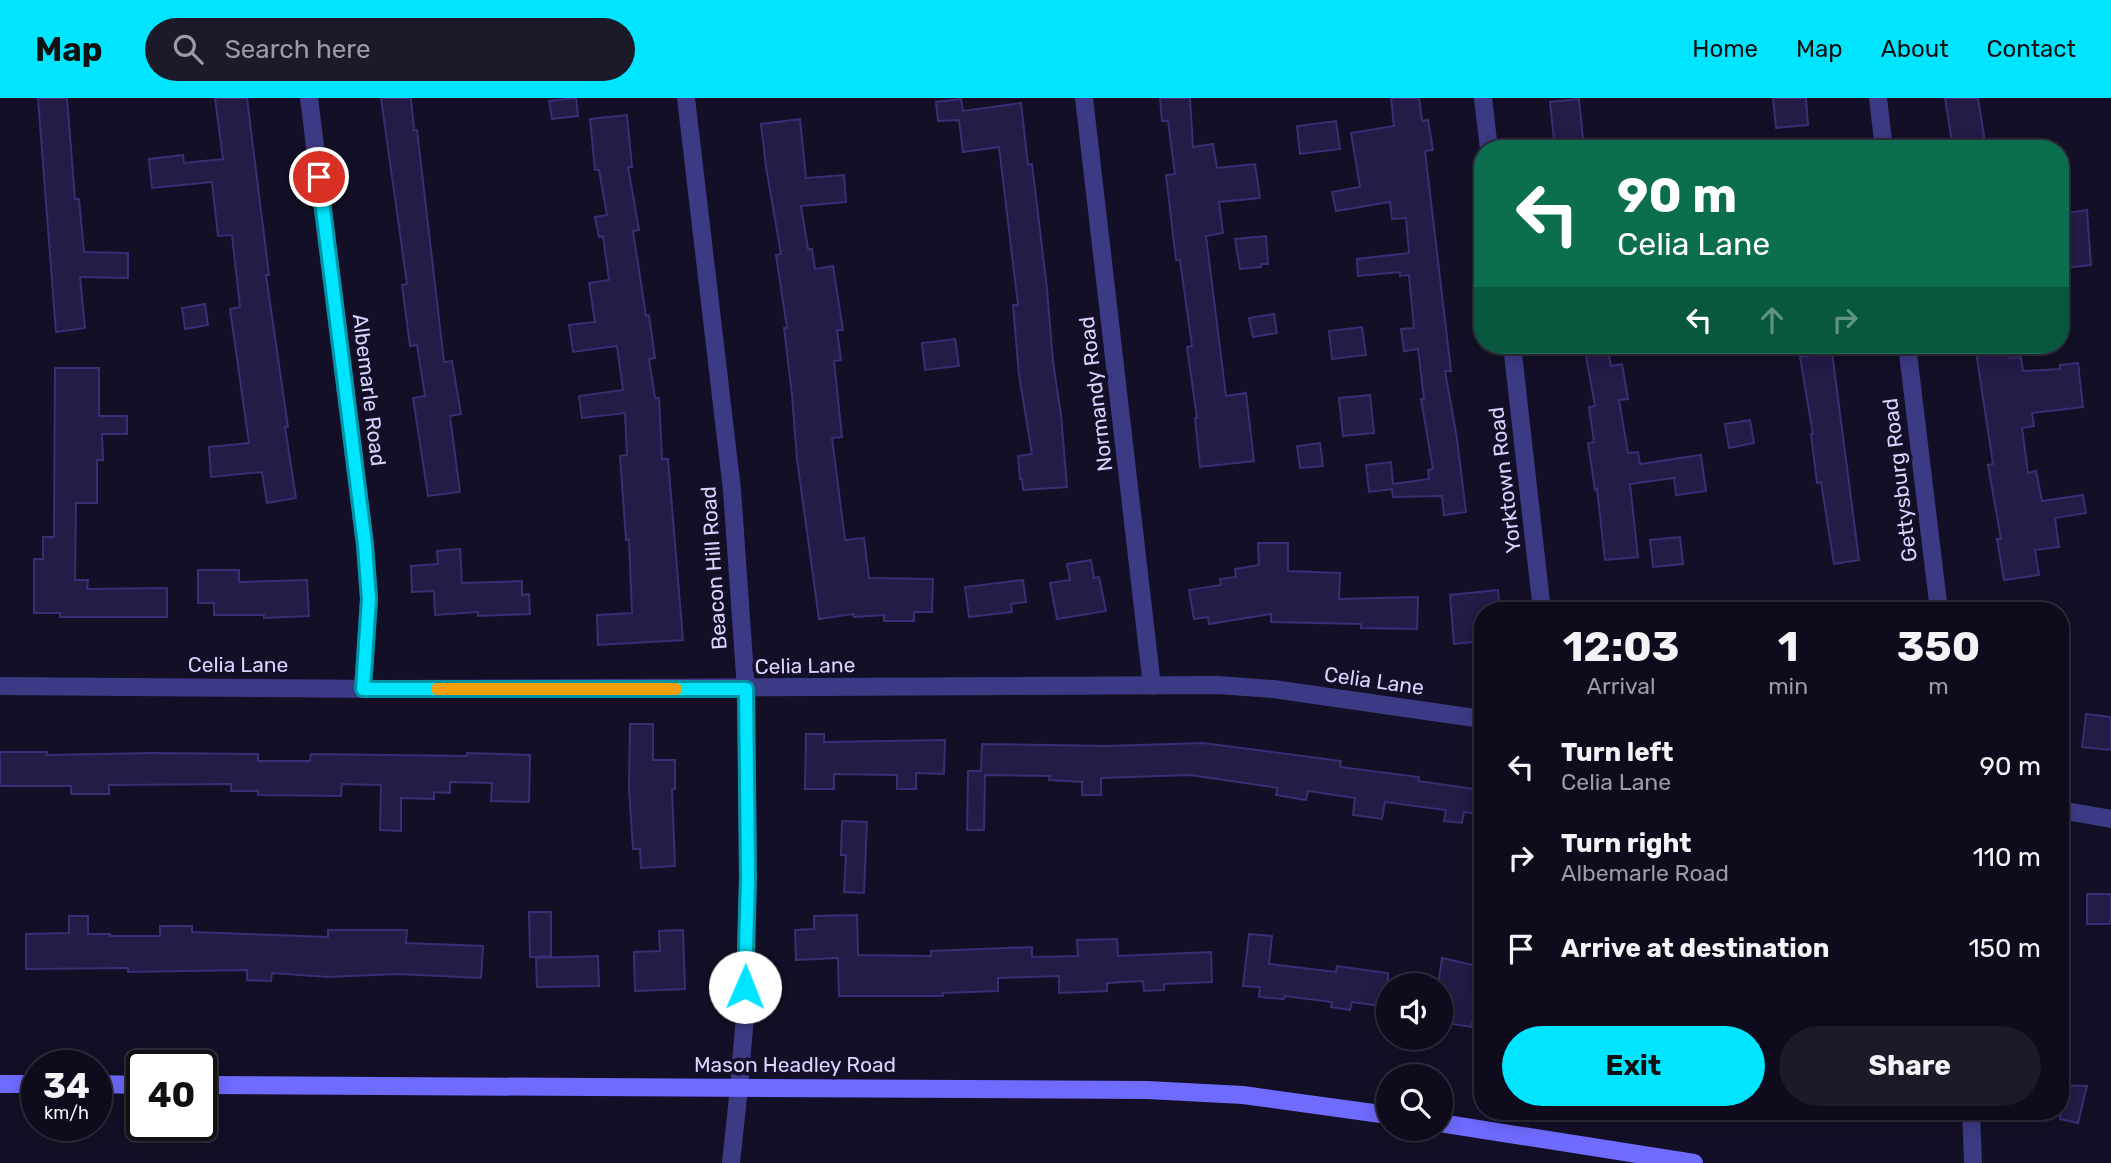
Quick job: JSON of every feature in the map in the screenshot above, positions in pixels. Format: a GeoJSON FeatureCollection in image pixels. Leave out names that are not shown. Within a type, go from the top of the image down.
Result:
{"type":"FeatureCollection","features":[{"type":"Feature","properties":{"kind":"main road"},"geometry":{"type":"LineString","coordinates":[[0,1084],[21,1084]]}},
{"type":"Feature","properties":{"kind":"main road","name":"Mason Headley Road"},"geometry":{"type":"LineString","coordinates":[[217,1085],[1147,1090],[1243,1095],[1376,1113]]}},
{"type":"Feature","properties":{"kind":"main road"},"geometry":{"type":"LineString","coordinates":[[1453,1126],[1694,1163]]}},
{"type":"Feature","properties":{"kind":"street","name":"Albemarle Road"},"geometry":{"type":"LineString","coordinates":[[309,98],[365,545],[369,611],[363,689]]}},
{"type":"Feature","properties":{"kind":"street","name":"Beacon Hill Road"},"geometry":{"type":"LineString","coordinates":[[686,98],[732,490],[746,689],[748,876],[744,1015],[731,1163]]}},
{"type":"Feature","properties":{"kind":"street","name":"Normandy Road"},"geometry":{"type":"LineString","coordinates":[[1084,98],[1152,686]]}},
{"type":"Feature","properties":{"kind":"street"},"geometry":{"type":"LineString","coordinates":[[1483,98],[1488,140]]}},
{"type":"Feature","properties":{"kind":"street"},"geometry":{"type":"LineString","coordinates":[[1878,98],[1883,140]]}},
{"type":"Feature","properties":{"kind":"street","name":"Yorktown Road"},"geometry":{"type":"LineString","coordinates":[[1513,354],[1541,602]]}},
{"type":"Feature","properties":{"kind":"street","name":"Gettysburg Road"},"geometry":{"type":"LineString","coordinates":[[1908,354],[1938,602]]}},
{"type":"Feature","properties":{"kind":"street","name":"Celia Lane"},"geometry":{"type":"LineString","coordinates":[[0,686],[746,689],[1218,685],[1273,689],[1474,718]]}},
{"type":"Feature","properties":{"kind":"street"},"geometry":{"type":"LineString","coordinates":[[2069,811],[2111,818]]}},
{"type":"Feature","properties":{"kind":"street"},"geometry":{"type":"LineString","coordinates":[[1971,1120],[1973,1163]]}},
{"type":"Feature","properties":{"kind":"building"},"geometry":{"type":"Polygon","coordinates":[[[38,98],[67,98],[75,199],[79,199],[84,252],[128,253],[128,278],[80,277],[85,328],[56,332],[38,98]]]}},
{"type":"Feature","properties":{"kind":"building"},"geometry":{"type":"Polygon","coordinates":[[[215,98],[247,98],[269,275],[266,275],[296,498],[267,503],[262,472],[211,477],[209,447],[249,443],[230,309],[240,307],[232,235],[218,236],[212,182],[152,188],[149,159],[183,155],[184,163],[223,159],[215,98]]]}},
{"type":"Feature","properties":{"kind":"building"},"geometry":{"type":"Polygon","coordinates":[[[381,98],[411,98],[444,362],[452,361],[461,414],[450,416],[460,492],[428,496],[413,398],[425,396],[417,345],[410,346],[402,285],[407,284],[381,98]]]}},
{"type":"Feature","properties":{"kind":"building"},"geometry":{"type":"Polygon","coordinates":[[[576,98],[578,116],[552,119],[549,101],[576,98]]]}},
{"type":"Feature","properties":{"kind":"building"},"geometry":{"type":"Polygon","coordinates":[[[1160,98],[1190,98],[1193,147],[1213,144],[1217,168],[1255,164],[1260,198],[1219,202],[1223,233],[1206,236],[1226,396],[1246,393],[1254,461],[1200,467],[1197,418],[1187,347],[1192,346],[1180,260],[1176,260],[1166,175],[1175,174],[1168,121],[1162,121],[1160,98]]]}},
{"type":"Feature","properties":{"kind":"building"},"geometry":{"type":"Polygon","coordinates":[[[1391,98],[1419,98],[1422,121],[1428,120],[1433,150],[1425,151],[1451,371],[1445,371],[1466,512],[1444,515],[1442,496],[1393,497],[1392,489],[1369,492],[1366,465],[1391,462],[1393,484],[1429,479],[1428,470],[1433,469],[1421,399],[1424,399],[1418,349],[1404,351],[1401,329],[1414,328],[1409,275],[1400,276],[1400,272],[1358,276],[1357,259],[1409,253],[1406,218],[1392,219],[1390,202],[1336,211],[1332,192],[1360,187],[1351,133],[1394,126],[1391,98]]]}},
{"type":"Feature","properties":{"kind":"building"},"geometry":{"type":"Polygon","coordinates":[[[1773,98],[1806,98],[1808,125],[1776,128],[1773,98]]]}},
{"type":"Feature","properties":{"kind":"building"},"geometry":{"type":"Polygon","coordinates":[[[1945,98],[1978,98],[1985,140],[1952,140],[1945,98]]]}},
{"type":"Feature","properties":{"kind":"building"},"geometry":{"type":"Polygon","coordinates":[[[961,99],[963,111],[1021,103],[1028,165],[1032,164],[1047,289],[1067,487],[1023,490],[1018,456],[1032,454],[1019,375],[1013,305],[1018,305],[999,147],[963,152],[959,120],[938,121],[936,102],[961,99]]]}},
{"type":"Feature","properties":{"kind":"building"},"geometry":{"type":"Polygon","coordinates":[[[1579,99],[1583,140],[1554,140],[1550,102],[1579,99]]]}},
{"type":"Feature","properties":{"kind":"building"},"geometry":{"type":"Polygon","coordinates":[[[627,115],[632,167],[628,167],[639,230],[633,231],[655,358],[649,359],[655,398],[659,398],[662,459],[668,459],[683,640],[598,645],[597,615],[632,613],[629,539],[626,540],[620,456],[627,455],[625,413],[582,418],[579,396],[623,390],[617,346],[573,352],[569,325],[595,322],[589,283],[609,280],[603,236],[599,237],[595,217],[607,215],[599,170],[595,170],[590,119],[627,115]]]}},
{"type":"Feature","properties":{"kind":"building"},"geometry":{"type":"Polygon","coordinates":[[[800,119],[806,178],[844,175],[846,202],[801,206],[808,249],[812,249],[815,269],[833,266],[843,330],[837,330],[841,360],[834,361],[842,437],[832,438],[845,540],[864,538],[869,578],[933,579],[932,612],[914,612],[914,621],[884,621],[884,615],[854,617],[853,614],[819,619],[797,459],[784,328],[787,328],[776,255],[781,254],[761,124],[800,119]]]}},
{"type":"Feature","properties":{"kind":"building"},"geometry":{"type":"Polygon","coordinates":[[[1336,121],[1340,149],[1300,154],[1297,126],[1336,121]]]}},
{"type":"Feature","properties":{"kind":"building"},"geometry":{"type":"Polygon","coordinates":[[[2087,210],[2091,265],[2069,268],[2069,213],[2087,210]]]}},
{"type":"Feature","properties":{"kind":"building"},"geometry":{"type":"Polygon","coordinates":[[[1266,236],[1268,264],[1240,269],[1235,239],[1266,236]]]}},
{"type":"Feature","properties":{"kind":"building"},"geometry":{"type":"Polygon","coordinates":[[[205,304],[208,325],[185,329],[182,308],[205,304]]]}},
{"type":"Feature","properties":{"kind":"building"},"geometry":{"type":"Polygon","coordinates":[[[1274,314],[1277,333],[1253,337],[1249,318],[1274,314]]]}},
{"type":"Feature","properties":{"kind":"building"},"geometry":{"type":"Polygon","coordinates":[[[1362,327],[1366,355],[1332,359],[1329,331],[1362,327]]]}},
{"type":"Feature","properties":{"kind":"building"},"geometry":{"type":"Polygon","coordinates":[[[955,339],[959,366],[925,370],[922,343],[955,339]]]}},
{"type":"Feature","properties":{"kind":"building"},"geometry":{"type":"Polygon","coordinates":[[[1586,354],[1609,354],[1611,366],[1622,364],[1628,399],[1619,400],[1628,453],[1638,452],[1640,464],[1701,455],[1706,491],[1676,495],[1674,478],[1630,484],[1638,557],[1605,560],[1597,489],[1595,490],[1588,443],[1594,442],[1589,407],[1595,406],[1586,354]]]}},
{"type":"Feature","properties":{"kind":"building"},"geometry":{"type":"Polygon","coordinates":[[[1832,354],[1859,560],[1834,564],[1821,482],[1817,483],[1813,434],[1800,357],[1832,354]]]}},
{"type":"Feature","properties":{"kind":"building"},"geometry":{"type":"Polygon","coordinates":[[[1976,354],[2009,354],[2010,358],[2021,357],[2023,371],[2060,369],[2060,365],[2078,363],[2083,407],[2032,413],[2034,426],[2022,428],[2028,473],[2036,471],[2042,501],[2083,495],[2086,513],[2055,518],[2059,547],[2035,550],[2039,575],[2004,580],[1997,539],[2001,539],[1988,465],[1993,464],[1976,354]]]}},
{"type":"Feature","properties":{"kind":"building"},"geometry":{"type":"Polygon","coordinates":[[[55,368],[99,368],[99,416],[127,416],[127,434],[102,434],[103,460],[97,460],[97,503],[76,503],[75,580],[88,580],[87,589],[167,588],[167,617],[60,617],[60,613],[34,613],[34,559],[43,559],[43,537],[54,537],[55,368]]]}},
{"type":"Feature","properties":{"kind":"building"},"geometry":{"type":"Polygon","coordinates":[[[1370,395],[1374,433],[1343,436],[1339,398],[1370,395]]]}},
{"type":"Feature","properties":{"kind":"building"},"geometry":{"type":"Polygon","coordinates":[[[1750,420],[1754,443],[1729,448],[1725,424],[1750,420]]]}},
{"type":"Feature","properties":{"kind":"building"},"geometry":{"type":"Polygon","coordinates":[[[1320,443],[1323,466],[1300,468],[1297,446],[1320,443]]]}},
{"type":"Feature","properties":{"kind":"building"},"geometry":{"type":"Polygon","coordinates":[[[1680,537],[1683,564],[1653,567],[1650,540],[1680,537]]]}},
{"type":"Feature","properties":{"kind":"building"},"geometry":{"type":"Polygon","coordinates":[[[1258,543],[1288,543],[1288,571],[1340,573],[1339,599],[1418,597],[1417,629],[1361,628],[1361,624],[1271,622],[1271,614],[1209,624],[1208,617],[1194,619],[1189,590],[1221,585],[1220,579],[1236,577],[1235,569],[1259,565],[1258,543]]]}},
{"type":"Feature","properties":{"kind":"building"},"geometry":{"type":"Polygon","coordinates":[[[460,549],[462,583],[522,581],[522,595],[529,594],[530,614],[478,616],[478,612],[435,615],[434,591],[412,592],[411,566],[438,564],[437,551],[460,549]]]}},
{"type":"Feature","properties":{"kind":"building"},"geometry":{"type":"Polygon","coordinates":[[[1091,560],[1094,578],[1099,577],[1106,611],[1057,619],[1050,583],[1070,580],[1067,564],[1091,560]]]}},
{"type":"Feature","properties":{"kind":"building"},"geometry":{"type":"Polygon","coordinates":[[[198,570],[239,570],[239,582],[307,580],[309,616],[264,618],[264,615],[214,615],[214,603],[198,603],[198,570]]]}},
{"type":"Feature","properties":{"kind":"building"},"geometry":{"type":"Polygon","coordinates":[[[1023,580],[1026,602],[1011,604],[1012,612],[969,617],[965,587],[1023,580]]]}},
{"type":"Feature","properties":{"kind":"building"},"geometry":{"type":"Polygon","coordinates":[[[1498,590],[1499,602],[1474,602],[1474,642],[1454,644],[1450,595],[1498,590]]]}},
{"type":"Feature","properties":{"kind":"building"},"geometry":{"type":"Polygon","coordinates":[[[2086,714],[2111,717],[2111,750],[2082,747],[2086,714]]]}},
{"type":"Feature","properties":{"kind":"building"},"geometry":{"type":"Polygon","coordinates":[[[630,724],[653,724],[653,760],[675,760],[675,789],[672,789],[675,866],[641,868],[640,849],[633,849],[629,789],[630,724]]]}},
{"type":"Feature","properties":{"kind":"building"},"geometry":{"type":"Polygon","coordinates":[[[806,734],[824,734],[824,742],[945,740],[944,774],[916,773],[916,789],[897,789],[897,775],[834,774],[834,789],[805,789],[806,734]]]}},
{"type":"Feature","properties":{"kind":"building"},"geometry":{"type":"Polygon","coordinates":[[[1203,743],[1341,761],[1340,767],[1419,777],[1418,781],[1474,789],[1474,814],[1464,812],[1462,823],[1444,821],[1446,810],[1385,802],[1382,819],[1353,815],[1355,798],[1308,791],[1306,800],[1276,795],[1278,788],[1190,775],[1101,778],[1101,795],[1082,795],[1082,782],[1049,780],[1050,776],[985,775],[984,830],[967,830],[968,771],[981,771],[982,744],[1107,746],[1203,743]]]}},
{"type":"Feature","properties":{"kind":"building"},"geometry":{"type":"Polygon","coordinates":[[[0,752],[47,752],[47,755],[258,754],[258,761],[310,761],[311,754],[530,755],[529,802],[491,801],[492,783],[450,782],[450,793],[434,792],[434,799],[401,798],[401,831],[380,830],[381,785],[342,784],[341,796],[258,795],[258,791],[231,791],[231,784],[109,785],[109,794],[71,794],[71,786],[0,786],[0,752]]]}},
{"type":"Feature","properties":{"kind":"building"},"geometry":{"type":"Polygon","coordinates":[[[842,821],[867,822],[864,893],[844,892],[846,855],[841,855],[842,821]]]}},
{"type":"Feature","properties":{"kind":"building"},"geometry":{"type":"Polygon","coordinates":[[[2087,894],[2111,894],[2111,924],[2087,924],[2087,894]]]}},
{"type":"Feature","properties":{"kind":"building"},"geometry":{"type":"Polygon","coordinates":[[[529,912],[551,912],[551,956],[530,957],[529,912]]]}},
{"type":"Feature","properties":{"kind":"building"},"geometry":{"type":"Polygon","coordinates":[[[857,915],[858,955],[931,956],[931,951],[1032,947],[1032,957],[1078,956],[1077,940],[1117,939],[1118,956],[1211,952],[1212,982],[1164,984],[1164,990],[1144,991],[1143,981],[1107,983],[1107,991],[1059,993],[1059,976],[998,978],[998,991],[943,993],[943,996],[839,996],[838,958],[796,960],[795,930],[814,929],[814,916],[857,915]]]}},
{"type":"Feature","properties":{"kind":"building"},"geometry":{"type":"Polygon","coordinates":[[[69,916],[88,916],[88,934],[110,936],[160,936],[160,926],[192,926],[192,932],[328,937],[328,930],[407,930],[406,943],[483,946],[481,978],[398,974],[328,977],[272,973],[271,981],[247,980],[247,970],[128,972],[128,968],[26,969],[26,934],[69,933],[69,916]]]}},
{"type":"Feature","properties":{"kind":"building"},"geometry":{"type":"Polygon","coordinates":[[[683,930],[685,989],[635,991],[634,952],[660,951],[659,931],[683,930]]]}},
{"type":"Feature","properties":{"kind":"building"},"geometry":{"type":"Polygon","coordinates":[[[1249,934],[1272,936],[1269,964],[1336,972],[1337,966],[1388,973],[1376,973],[1376,1005],[1352,1002],[1350,1010],[1331,1007],[1332,1002],[1285,996],[1284,999],[1259,997],[1260,987],[1243,986],[1249,934]]]}},
{"type":"Feature","properties":{"kind":"building"},"geometry":{"type":"Polygon","coordinates":[[[598,956],[599,986],[537,987],[536,958],[598,956]]]}},
{"type":"Feature","properties":{"kind":"building"},"geometry":{"type":"Polygon","coordinates":[[[1442,958],[1474,965],[1472,1027],[1453,1024],[1453,973],[1440,973],[1442,958]]]}},
{"type":"Feature","properties":{"kind":"building"},"geometry":{"type":"Polygon","coordinates":[[[2069,1085],[2087,1086],[2078,1123],[2064,1120],[2069,1120],[2069,1085]]]}},
{"type":"Feature","properties":{"kind":"slow traffic"},"geometry":{"type":"LineString","coordinates":[[437,689],[676,689]]}},
{"type":"Feature","properties":{"kind":"route"},"geometry":{"type":"LineString","coordinates":[[319,177],[365,545],[369,599],[363,689],[746,689],[748,876],[745,987]]}}]}
